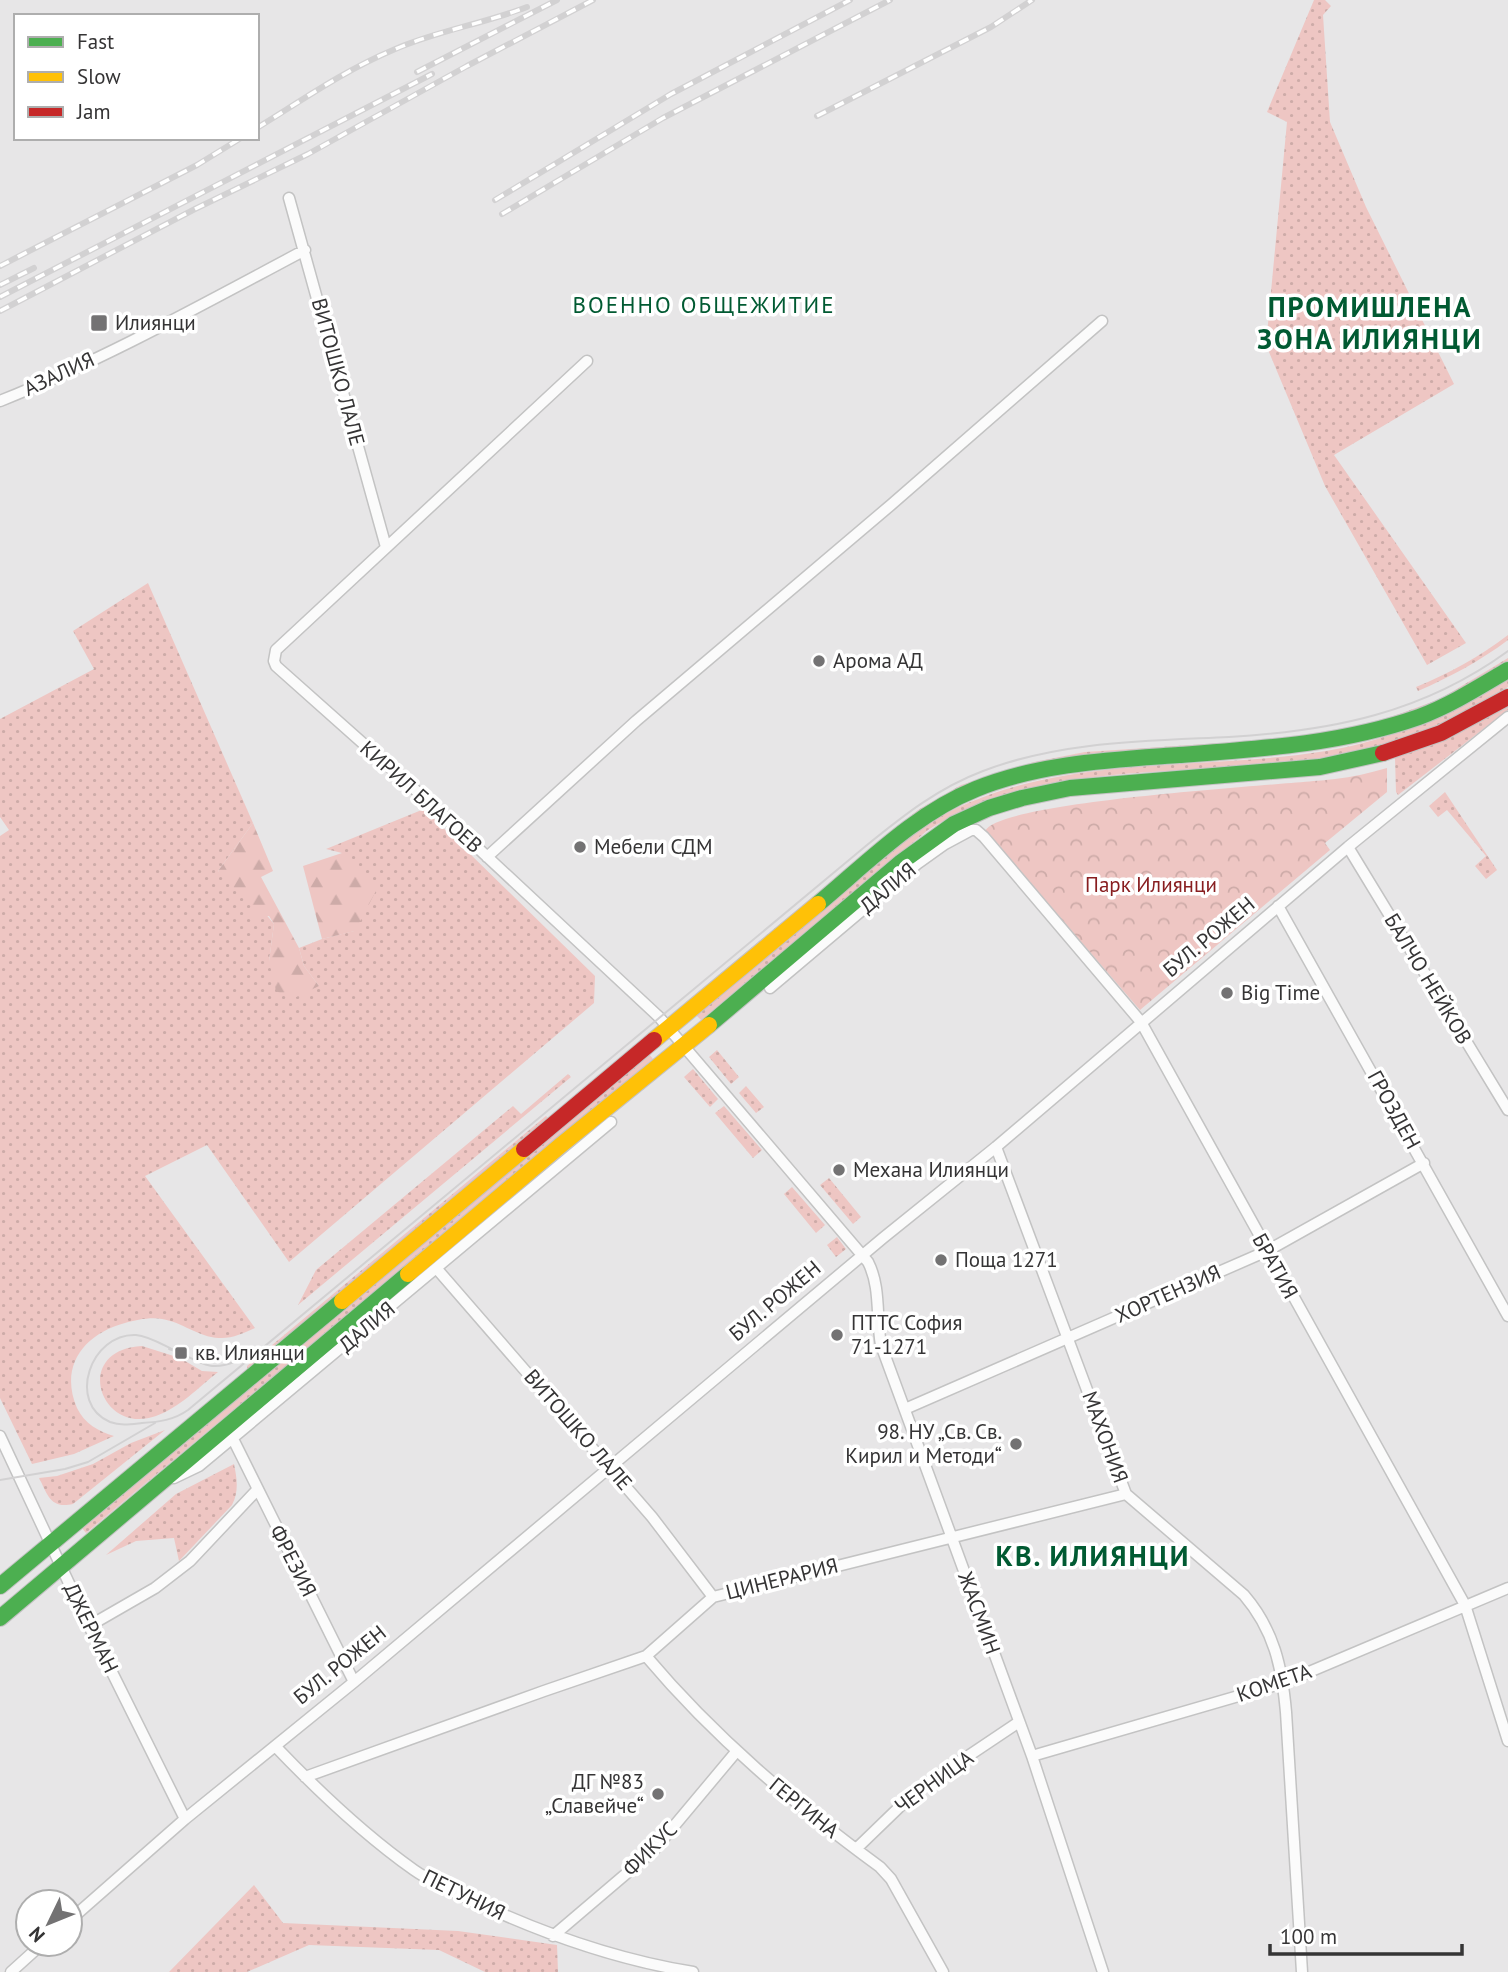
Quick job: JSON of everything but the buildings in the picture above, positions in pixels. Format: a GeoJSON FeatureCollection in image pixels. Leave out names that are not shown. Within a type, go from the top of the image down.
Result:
{"type":"FeatureCollection","features":[{"type":"Feature","properties":{"kind":"main road"},"geometry":{"type":"LineString","coordinates":[[0,1586],[915,825],[942,806],[977,788],[1004,779],[1065,766],[1315,744],[1342,739],[1430,713],[1476,691],[1508,670]]}},
{"type":"Feature","properties":{"kind":"main road"},"geometry":{"type":"LineString","coordinates":[[0,1618],[566,1150],[684,1045],[803,953],[926,842],[966,817],[1034,795],[1070,788],[1320,767],[1357,760],[1443,733],[1508,697]]}},
{"type":"Feature","properties":{"kind":"street","name":"ВИТОШКО ЛАЛЕ"},"geometry":{"type":"LineString","coordinates":[[289,198],[386,547]]}},
{"type":"Feature","properties":{"kind":"street","name":"АЗАЛИЯ"},"geometry":{"type":"LineString","coordinates":[[0,401],[39,386],[162,325],[304,250]]}},
{"type":"Feature","properties":{"kind":"street"},"geometry":{"type":"LineString","coordinates":[[488,857],[636,720],[892,504],[1102,321]]}},
{"type":"Feature","properties":{"kind":"street","name":"КИРИЛ БЛАГОЕВ"},"geometry":{"type":"LineString","coordinates":[[587,361],[276,650],[274,661],[276,666],[488,857],[670,1029],[862,1255]]}},
{"type":"Feature","properties":{"kind":"street","name":"БУЛ. РОЖЕН"},"geometry":{"type":"LineString","coordinates":[[84,1908],[185,1819],[354,1682],[862,1255],[996,1147],[1348,847],[1508,717]]}},
{"type":"Feature","properties":{"kind":"street","name":"ДАЛИЯ"},"geometry":{"type":"LineString","coordinates":[[771,988],[803,953],[917,864],[963,833],[976,830]]}},
{"type":"Feature","properties":{"kind":"street","name":"БРАТИЯ"},"geometry":{"type":"LineString","coordinates":[[976,830],[1141,1022],[1465,1605],[1508,1741]]}},
{"type":"Feature","properties":{"kind":"street","name":"БАЛЧО НЕЙКОВ"},"geometry":{"type":"LineString","coordinates":[[1348,847],[1508,1110]]}},
{"type":"Feature","properties":{"kind":"street","name":"ГРОЗДЕН"},"geometry":{"type":"LineString","coordinates":[[1278,906],[1508,1316]]}},
{"type":"Feature","properties":{"kind":"street","name":"ДАЛИЯ"},"geometry":{"type":"LineString","coordinates":[[156,1488],[199,1466],[233,1439],[437,1269],[566,1150],[611,1122]]}},
{"type":"Feature","properties":{"kind":"street","name":"МАХОНИЯ"},"geometry":{"type":"LineString","coordinates":[[996,1147],[1126,1494],[1222,1575],[1256,1609],[1273,1639],[1283,1683],[1302,1972]]}},
{"type":"Feature","properties":{"kind":"street","name":"ХОРТЕНЗИЯ"},"geometry":{"type":"LineString","coordinates":[[905,1409],[1267,1251],[1424,1163]]}},
{"type":"Feature","properties":{"kind":"street","name":"ЖАСМИН"},"geometry":{"type":"LineString","coordinates":[[862,1255],[874,1273],[881,1345],[1032,1756],[1103,1972]]}},
{"type":"Feature","properties":{"kind":"street","name":"ВИТОШКО ЛАЛЕ"},"geometry":{"type":"LineString","coordinates":[[437,1269],[610,1467],[713,1597]]}},
{"type":"Feature","properties":{"kind":"street","name":"ДЖЕРМАН"},"geometry":{"type":"LineString","coordinates":[[0,1436],[89,1626],[185,1819]]}},
{"type":"Feature","properties":{"kind":"street","name":"ФРЕЗИЯ"},"geometry":{"type":"LineString","coordinates":[[233,1439],[354,1682]]}},
{"type":"Feature","properties":{"kind":"street"},"geometry":{"type":"LineString","coordinates":[[89,1626],[155,1588],[190,1561],[257,1490]]}},
{"type":"Feature","properties":{"kind":"street","name":"ЦИНЕРАРИЯ"},"geometry":{"type":"LineString","coordinates":[[305,1777],[646,1657],[713,1597],[1126,1494]]}},
{"type":"Feature","properties":{"kind":"street","name":"КОМЕТА"},"geometry":{"type":"LineString","coordinates":[[1032,1756],[1283,1683],[1508,1588]]}},
{"type":"Feature","properties":{"kind":"street","name":"ГЕРГИНА"},"geometry":{"type":"LineString","coordinates":[[646,1657],[699,1717],[736,1752],[880,1867],[891,1879],[943,1972]]}},
{"type":"Feature","properties":{"kind":"street","name":"ЧЕРНИЦА"},"geometry":{"type":"LineString","coordinates":[[856,1849],[916,1791],[1019,1722]]}},
{"type":"Feature","properties":{"kind":"street","name":"ПЕТУНИЯ"},"geometry":{"type":"LineString","coordinates":[[275,1746],[330,1802],[414,1870],[461,1895],[553,1936],[671,1969],[693,1972]]}},
{"type":"Feature","properties":{"kind":"street","name":"ФИКУС"},"geometry":{"type":"LineString","coordinates":[[553,1936],[654,1850],[736,1752]]}},
{"type":"Feature","properties":{"kind":"street"},"geometry":{"type":"LineString","coordinates":[[10,1972],[26,1958]]}},
{"type":"Feature","properties":{"kind":"green space"},"geometry":{"type":"Polygon","coordinates":[[[1314,0],[1325,0],[1331,6],[1323,15],[1330,122],[1366,207],[1454,384],[1334,455],[1466,643],[1427,665],[1325,486],[1266,345],[1287,122],[1267,112],[1314,0]]]}},
{"type":"Feature","properties":{"kind":"green space"},"geometry":{"type":"Polygon","coordinates":[[[148,583],[253,823],[218,871],[246,890],[274,924],[269,961],[319,986],[304,966],[299,948],[354,931],[342,853],[326,849],[424,809],[595,976],[594,1003],[289,1262],[207,1145],[145,1176],[255,1328],[233,1337],[219,1338],[153,1318],[125,1323],[98,1335],[87,1344],[73,1366],[72,1393],[84,1418],[98,1429],[114,1436],[74,1454],[32,1464],[0,1398],[0,836],[9,830],[0,817],[0,719],[94,669],[73,631],[148,583]]]}},
{"type":"Feature","properties":{"kind":"green space"},"geometry":{"type":"Polygon","coordinates":[[[1508,635],[1508,640],[1487,655],[1418,691],[1416,687],[1464,664],[1508,635]]]}},
{"type":"Feature","properties":{"kind":"green space"},"geometry":{"type":"Polygon","coordinates":[[[1508,658],[1508,663],[1483,680],[1430,707],[1345,733],[1286,742],[1099,755],[1008,773],[964,788],[921,811],[689,1005],[686,1002],[918,810],[961,785],[1034,762],[1085,752],[1285,739],[1328,734],[1372,724],[1440,699],[1508,658]]]}},
{"type":"Feature","properties":{"kind":"green space"},"geometry":{"type":"Polygon","coordinates":[[[1508,678],[1508,687],[1455,717],[1427,730],[1369,749],[1308,761],[1143,773],[1053,783],[968,809],[928,830],[701,1020],[696,1015],[922,827],[969,803],[1018,786],[1068,775],[1119,768],[1274,757],[1350,746],[1421,724],[1466,703],[1508,678]]]}},
{"type":"Feature","properties":{"kind":"green space"},"geometry":{"type":"Polygon","coordinates":[[[1508,705],[1508,710],[1398,795],[1395,758],[1454,736],[1508,705]]]}},
{"type":"Feature","properties":{"kind":"green space","name":"Парк Илиянци"},"geometry":{"type":"Polygon","coordinates":[[[1387,768],[1387,792],[1325,843],[1330,850],[1140,1010],[985,831],[1003,820],[1090,803],[1335,779],[1387,768]]]}},
{"type":"Feature","properties":{"kind":"green space"},"geometry":{"type":"Polygon","coordinates":[[[1445,792],[1497,870],[1486,879],[1475,866],[1486,856],[1447,810],[1438,817],[1429,806],[1445,792]]]}},
{"type":"Feature","properties":{"kind":"green space"},"geometry":{"type":"Polygon","coordinates":[[[253,823],[273,871],[261,877],[299,948],[304,966],[319,986],[292,999],[276,991],[269,961],[274,924],[269,916],[254,916],[246,891],[234,888],[218,871],[253,823]]]}},
{"type":"Feature","properties":{"kind":"green space"},"geometry":{"type":"Polygon","coordinates":[[[342,853],[377,889],[355,931],[322,939],[303,866],[342,853]]]}},
{"type":"Feature","properties":{"kind":"green space"},"geometry":{"type":"Polygon","coordinates":[[[717,1050],[739,1077],[731,1084],[709,1057],[717,1050]]]}},
{"type":"Feature","properties":{"kind":"green space"},"geometry":{"type":"Polygon","coordinates":[[[649,1054],[653,1059],[86,1533],[82,1528],[649,1054]]]}},
{"type":"Feature","properties":{"kind":"green space"},"geometry":{"type":"Polygon","coordinates":[[[693,1069],[718,1099],[710,1107],[684,1077],[693,1069]]]}},
{"type":"Feature","properties":{"kind":"green space"},"geometry":{"type":"Polygon","coordinates":[[[568,1074],[571,1077],[298,1305],[316,1270],[513,1106],[521,1114],[568,1074]]]}},
{"type":"Feature","properties":{"kind":"green space"},"geometry":{"type":"Polygon","coordinates":[[[746,1086],[764,1107],[756,1113],[739,1093],[746,1086]]]}},
{"type":"Feature","properties":{"kind":"green space"},"geometry":{"type":"Polygon","coordinates":[[[724,1106],[762,1150],[753,1158],[715,1113],[724,1106]]]}},
{"type":"Feature","properties":{"kind":"green space"},"geometry":{"type":"Polygon","coordinates":[[[546,1116],[549,1119],[247,1371],[247,1366],[546,1116]]]}},
{"type":"Feature","properties":{"kind":"green space"},"geometry":{"type":"Polygon","coordinates":[[[829,1178],[861,1217],[853,1224],[820,1185],[829,1178]]]}},
{"type":"Feature","properties":{"kind":"green space"},"geometry":{"type":"Polygon","coordinates":[[[792,1187],[825,1225],[816,1233],[784,1194],[792,1187]]]}},
{"type":"Feature","properties":{"kind":"green space"},"geometry":{"type":"Polygon","coordinates":[[[837,1237],[846,1249],[836,1257],[827,1245],[837,1237]]]}},
{"type":"Feature","properties":{"kind":"green space"},"geometry":{"type":"Polygon","coordinates":[[[142,1346],[180,1358],[202,1371],[218,1372],[181,1403],[156,1416],[136,1419],[120,1414],[108,1404],[101,1390],[100,1375],[106,1361],[120,1351],[142,1346]]]}},
{"type":"Feature","properties":{"kind":"green space"},"geometry":{"type":"Polygon","coordinates":[[[165,1430],[73,1504],[59,1504],[51,1499],[39,1478],[57,1476],[93,1464],[131,1443],[165,1430]]]}},
{"type":"Feature","properties":{"kind":"green space"},"geometry":{"type":"Polygon","coordinates":[[[234,1464],[237,1485],[232,1505],[179,1561],[174,1538],[136,1541],[106,1555],[176,1494],[234,1464]]]}},
{"type":"Feature","properties":{"kind":"green space"},"geometry":{"type":"Polygon","coordinates":[[[254,1885],[283,1923],[458,1931],[557,1945],[558,1972],[485,1972],[439,1950],[309,1945],[247,1972],[169,1972],[254,1885]]]}},
{"type":"Feature","properties":{"kind":"tram line"},"geometry":{"type":"LineString","coordinates":[[176,1351],[136,1335],[120,1337],[107,1345],[96,1357],[87,1386],[89,1400],[97,1413],[110,1422],[126,1424],[166,1420],[188,1410],[867,845],[908,813],[951,786],[1013,761],[1073,748],[1267,734],[1340,724],[1410,704],[1443,690],[1508,651]]}},
{"type":"Feature","properties":{"kind":"tram line"},"geometry":{"type":"LineString","coordinates":[[169,1349],[207,1365],[234,1362]]}},
{"type":"Feature","properties":{"kind":"tram line"},"geometry":{"type":"LineString","coordinates":[[0,1480],[65,1469],[88,1462],[155,1423]]}},
{"type":"Feature","properties":{"kind":"railway"},"geometry":{"type":"LineString","coordinates":[[417,72],[557,0]]}},
{"type":"Feature","properties":{"kind":"railway"},"geometry":{"type":"LineString","coordinates":[[0,311],[195,209],[308,154],[593,0]]}},
{"type":"Feature","properties":{"kind":"railway"},"geometry":{"type":"LineString","coordinates":[[495,200],[671,94],[850,0]]}},
{"type":"Feature","properties":{"kind":"railway"},"geometry":{"type":"LineString","coordinates":[[502,214],[663,118],[890,0]]}},
{"type":"Feature","properties":{"kind":"railway"},"geometry":{"type":"LineString","coordinates":[[817,116],[991,27],[1032,0]]}},
{"type":"Feature","properties":{"kind":"railway"},"geometry":{"type":"LineString","coordinates":[[259,127],[340,76],[375,58],[426,38],[527,7]]}},
{"type":"Feature","properties":{"kind":"railway"},"geometry":{"type":"LineString","coordinates":[[0,297],[432,74]]}},
{"type":"Feature","properties":{"kind":"railway"},"geometry":{"type":"LineString","coordinates":[[0,266],[197,165],[238,140]]}},
{"type":"Feature","properties":{"kind":"railway"},"geometry":{"type":"LineString","coordinates":[[0,285],[34,268]]}},
{"type":"Feature","properties":{"kind":"traffic: fast"},"geometry":{"type":"LineString","coordinates":[[818,904],[874,856],[933,811],[1000,780],[1076,764],[1270,747],[1360,733],[1431,712],[1508,670]]}},
{"type":"Feature","properties":{"kind":"traffic: fast"},"geometry":{"type":"LineString","coordinates":[[709,1025],[900,863],[954,824],[989,808],[1070,788],[1320,767],[1383,753]]}},
{"type":"Feature","properties":{"kind":"traffic: fast"},"geometry":{"type":"LineString","coordinates":[[0,1618],[408,1274]]}},
{"type":"Feature","properties":{"kind":"traffic: fast"},"geometry":{"type":"LineString","coordinates":[[0,1586],[342,1301]]}},
{"type":"Feature","properties":{"kind":"traffic: slow"},"geometry":{"type":"LineString","coordinates":[[654,1040],[818,904]]}},
{"type":"Feature","properties":{"kind":"traffic: slow"},"geometry":{"type":"LineString","coordinates":[[408,1274],[709,1025]]}},
{"type":"Feature","properties":{"kind":"traffic: slow"},"geometry":{"type":"LineString","coordinates":[[342,1301],[524,1149]]}},
{"type":"Feature","properties":{"kind":"traffic: jam"},"geometry":{"type":"LineString","coordinates":[[1383,753],[1441,733],[1508,697]]}},
{"type":"Feature","properties":{"kind":"traffic: jam"},"geometry":{"type":"LineString","coordinates":[[524,1149],[654,1040]]}},
{"type":"Feature","properties":{"kind":"place","name":"Илиянци"},"geometry":{"type":"Point","coordinates":[99,323]}},
{"type":"Feature","properties":{"kind":"place","name":"Арома АД"},"geometry":{"type":"Point","coordinates":[819,661]}},
{"type":"Feature","properties":{"kind":"place","name":"Мебели СДМ"},"geometry":{"type":"Point","coordinates":[580,847]}},
{"type":"Feature","properties":{"kind":"place","name":"Big Time"},"geometry":{"type":"Point","coordinates":[1227,993]}},
{"type":"Feature","properties":{"kind":"place","name":"Механа Илиянци"},"geometry":{"type":"Point","coordinates":[839,1170]}},
{"type":"Feature","properties":{"kind":"place","name":"Поща 1271"},"geometry":{"type":"Point","coordinates":[941,1260]}},
{"type":"Feature","properties":{"kind":"place","name":"ПТТС София 71-1271"},"geometry":{"type":"Point","coordinates":[837,1335]}},
{"type":"Feature","properties":{"kind":"place","name":"кв. Илиянци"},"geometry":{"type":"Point","coordinates":[181,1353]}},
{"type":"Feature","properties":{"kind":"place","name":"98. НУ „Св. Св. Кирил и Методи“"},"geometry":{"type":"Point","coordinates":[1016,1444]}},
{"type":"Feature","properties":{"kind":"place","name":"ДГ №83 „Славейче“"},"geometry":{"type":"Point","coordinates":[658,1794]}},
{"type":"Feature","properties":{"kind":"district","name":"ВОЕННО ОБЩЕЖИТИЕ"},"geometry":{"type":"Point","coordinates":[704,305]}},
{"type":"Feature","properties":{"kind":"district","name":"ПРОМИШЛЕНА ЗОНА ИЛИЯНЦИ"},"geometry":{"type":"Point","coordinates":[1370,323]}},
{"type":"Feature","properties":{"kind":"district","name":"КВ. ИЛИЯНЦИ"},"geometry":{"type":"Point","coordinates":[1093,1556]}}]}
